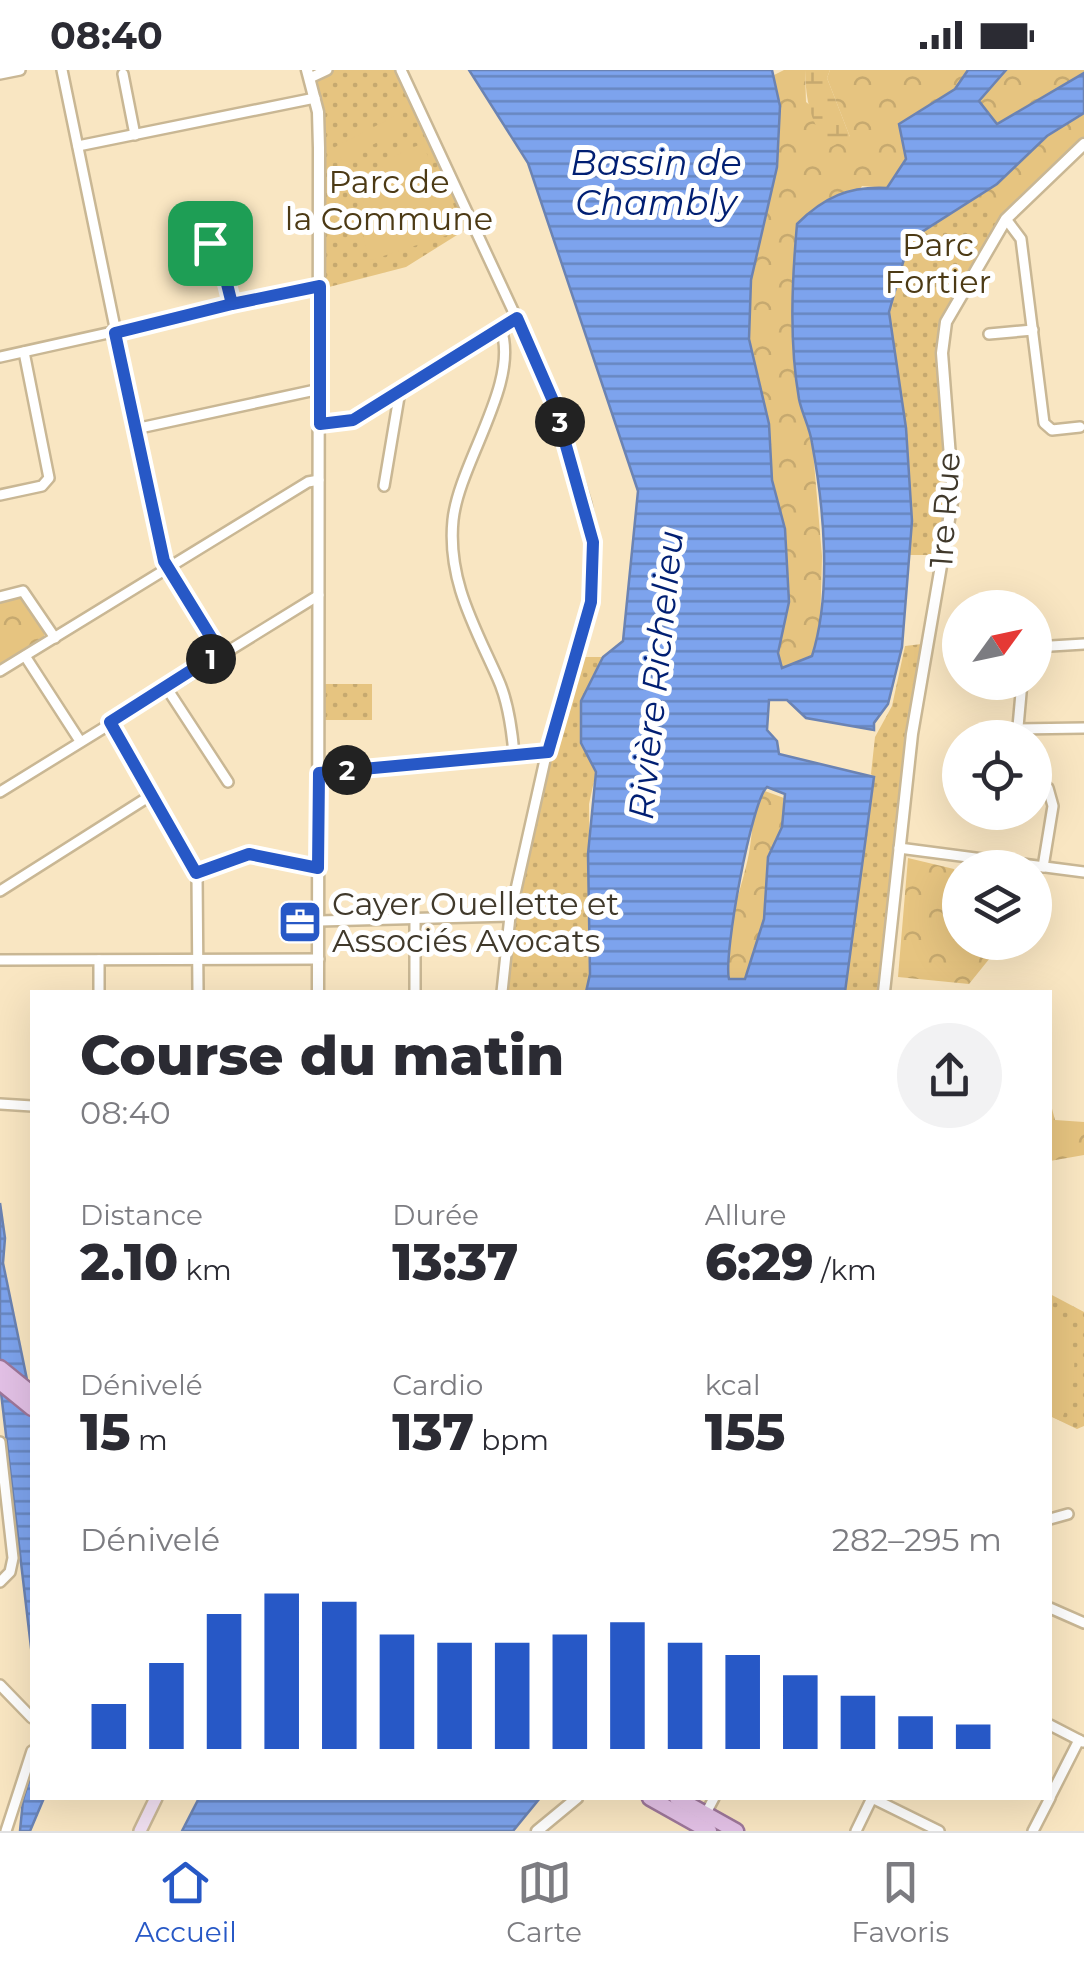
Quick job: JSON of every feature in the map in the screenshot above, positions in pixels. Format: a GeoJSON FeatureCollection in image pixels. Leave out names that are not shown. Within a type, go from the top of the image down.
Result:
{"type":"FeatureCollection","features":[{"type":"Feature","properties":{"kind":"main road"},"geometry":{"type":"LineString","coordinates":[[0,1368],[30,1392]]}},
{"type":"Feature","properties":{"kind":"main road"},"geometry":{"type":"LineString","coordinates":[[0,1382],[30,1406]]}},
{"type":"Feature","properties":{"kind":"main road"},"geometry":{"type":"LineString","coordinates":[[140,1831],[155,1800]]}},
{"type":"Feature","properties":{"kind":"main road"},"geometry":{"type":"LineString","coordinates":[[654,1800],[703,1825],[736,1831]]}},
{"type":"Feature","properties":{"kind":"main road"},"geometry":{"type":"LineString","coordinates":[[679,1800],[703,1825]]}},
{"type":"Feature","properties":{"kind":"street"},"geometry":{"type":"LineString","coordinates":[[0,74],[20,70]]}},
{"type":"Feature","properties":{"kind":"street"},"geometry":{"type":"LineString","coordinates":[[62,70],[167,568],[220,652]]}},
{"type":"Feature","properties":{"kind":"street"},"geometry":{"type":"LineString","coordinates":[[318,990],[320,286],[316,98],[309,74],[327,70]]}},
{"type":"Feature","properties":{"kind":"street"},"geometry":{"type":"LineString","coordinates":[[402,70],[554,403],[593,542],[591,602],[548,752],[510,916],[502,990]]}},
{"type":"Feature","properties":{"kind":"street"},"geometry":{"type":"LineString","coordinates":[[123,74],[135,135]]}},
{"type":"Feature","properties":{"kind":"street"},"geometry":{"type":"LineString","coordinates":[[78,146],[316,98]]}},
{"type":"Feature","properties":{"kind":"street","name":"1re Rue"},"geometry":{"type":"LineString","coordinates":[[884,990],[912,734],[953,496],[942,353],[946,322],[1006,218],[1084,144]]}},
{"type":"Feature","properties":{"kind":"street"},"geometry":{"type":"LineString","coordinates":[[1006,218],[1021,239],[1044,423],[1052,430],[1080,426]]}},
{"type":"Feature","properties":{"kind":"street"},"geometry":{"type":"LineString","coordinates":[[219,252],[232,304]]}},
{"type":"Feature","properties":{"kind":"street"},"geometry":{"type":"LineString","coordinates":[[0,358],[320,286]]}},
{"type":"Feature","properties":{"kind":"street"},"geometry":{"type":"LineString","coordinates":[[320,424],[348,422],[517,318]]}},
{"type":"Feature","properties":{"kind":"street"},"geometry":{"type":"LineString","coordinates":[[501,329],[498,387],[460,483],[452,541],[469,621],[500,682],[514,754]]}},
{"type":"Feature","properties":{"kind":"street"},"geometry":{"type":"LineString","coordinates":[[989,334],[1032,330]]}},
{"type":"Feature","properties":{"kind":"street"},"geometry":{"type":"LineString","coordinates":[[0,494],[42,486],[49,478],[24,352]]}},
{"type":"Feature","properties":{"kind":"street"},"geometry":{"type":"LineString","coordinates":[[136,429],[320,389]]}},
{"type":"Feature","properties":{"kind":"street"},"geometry":{"type":"LineString","coordinates":[[384,486],[400,391]]}},
{"type":"Feature","properties":{"kind":"street"},"geometry":{"type":"LineString","coordinates":[[0,672],[308,482],[319,480]]}},
{"type":"Feature","properties":{"kind":"street"},"geometry":{"type":"LineString","coordinates":[[0,596],[23,590],[54,638]]}},
{"type":"Feature","properties":{"kind":"street"},"geometry":{"type":"LineString","coordinates":[[0,792],[319,594]]}},
{"type":"Feature","properties":{"kind":"street"},"geometry":{"type":"LineString","coordinates":[[1052,647],[1084,644]]}},
{"type":"Feature","properties":{"kind":"street"},"geometry":{"type":"LineString","coordinates":[[25,656],[80,741]]}},
{"type":"Feature","properties":{"kind":"street"},"geometry":{"type":"LineString","coordinates":[[166,687],[228,782]]}},
{"type":"Feature","properties":{"kind":"street"},"geometry":{"type":"LineString","coordinates":[[110,722],[196,873],[198,990]]}},
{"type":"Feature","properties":{"kind":"street"},"geometry":{"type":"LineString","coordinates":[[1052,730],[1084,728]]}},
{"type":"Feature","properties":{"kind":"street"},"geometry":{"type":"LineString","coordinates":[[319,773],[548,752]]}},
{"type":"Feature","properties":{"kind":"street"},"geometry":{"type":"LineString","coordinates":[[0,891],[153,794]]}},
{"type":"Feature","properties":{"kind":"street"},"geometry":{"type":"LineString","coordinates":[[899,848],[942,854]]}},
{"type":"Feature","properties":{"kind":"street"},"geometry":{"type":"LineString","coordinates":[[196,873],[249,854],[318,868]]}},
{"type":"Feature","properties":{"kind":"street"},"geometry":{"type":"LineString","coordinates":[[1052,868],[1084,872]]}},
{"type":"Feature","properties":{"kind":"street"},"geometry":{"type":"LineString","coordinates":[[318,921],[510,916]]}},
{"type":"Feature","properties":{"kind":"street"},"geometry":{"type":"LineString","coordinates":[[415,919],[415,990]]}},
{"type":"Feature","properties":{"kind":"street"},"geometry":{"type":"LineString","coordinates":[[0,960],[318,959]]}},
{"type":"Feature","properties":{"kind":"street"},"geometry":{"type":"LineString","coordinates":[[99,990],[100,960]]}},
{"type":"Feature","properties":{"kind":"street"},"geometry":{"type":"LineString","coordinates":[[0,1104],[30,1106]]}},
{"type":"Feature","properties":{"kind":"street"},"geometry":{"type":"LineString","coordinates":[[0,1442],[13,1552],[10,1572],[0,1582]]}},
{"type":"Feature","properties":{"kind":"street"},"geometry":{"type":"LineString","coordinates":[[1052,1518],[1068,1514]]}},
{"type":"Feature","properties":{"kind":"street"},"geometry":{"type":"LineString","coordinates":[[1052,1609],[1084,1623]]}},
{"type":"Feature","properties":{"kind":"street"},"geometry":{"type":"LineString","coordinates":[[0,1685],[30,1716]]}},
{"type":"Feature","properties":{"kind":"street"},"geometry":{"type":"LineString","coordinates":[[1052,1727],[1082,1741],[1052,1794]]}},
{"type":"Feature","properties":{"kind":"street"},"geometry":{"type":"LineString","coordinates":[[6,1831],[30,1757]]}},
{"type":"Feature","properties":{"kind":"street"},"geometry":{"type":"LineString","coordinates":[[537,1831],[576,1800]]}},
{"type":"Feature","properties":{"kind":"street"},"geometry":{"type":"LineString","coordinates":[[703,1825],[713,1800]]}},
{"type":"Feature","properties":{"kind":"street"},"geometry":{"type":"LineString","coordinates":[[856,1831],[871,1800]]}},
{"type":"Feature","properties":{"kind":"street"},"geometry":{"type":"LineString","coordinates":[[876,1800],[939,1831]]}},
{"type":"Feature","properties":{"kind":"street"},"geometry":{"type":"LineString","coordinates":[[1033,1831],[1048,1800]]}},
{"type":"Feature","properties":{"kind":"green space","name":"Parc de la Commune"},"geometry":{"type":"Polygon","coordinates":[[[327,70],[401,70],[473,225],[406,267],[329,287],[324,286],[324,115],[315,76],[327,70]]]}},
{"type":"Feature","properties":{"kind":"green space"},"geometry":{"type":"Polygon","coordinates":[[[784,70],[805,70],[806,102],[850,137],[827,78],[830,70],[968,70],[955,89],[900,124],[906,159],[887,188],[862,186],[792,290],[799,400],[812,439],[822,556],[820,633],[812,656],[782,668],[778,653],[789,602],[785,529],[772,480],[769,424],[749,340],[751,280],[777,167],[772,76],[784,70]]]}},
{"type":"Feature","properties":{"kind":"green space"},"geometry":{"type":"Polygon","coordinates":[[[805,70],[830,70],[827,78],[850,137],[831,147],[810,112],[805,70]]]}},
{"type":"Feature","properties":{"kind":"green space"},"geometry":{"type":"Polygon","coordinates":[[[1006,70],[1084,73],[997,124],[978,101],[1006,70]]]}},
{"type":"Feature","properties":{"kind":"green space"},"geometry":{"type":"Polygon","coordinates":[[[1084,113],[1084,142],[1008,215],[914,237],[997,184],[1047,136],[1084,113]]]}},
{"type":"Feature","properties":{"kind":"green space"},"geometry":{"type":"Polygon","coordinates":[[[397,115],[404,129],[342,160],[335,147],[397,115]]]}},
{"type":"Feature","properties":{"kind":"green space"},"geometry":{"type":"Polygon","coordinates":[[[423,144],[443,193],[448,192],[459,218],[451,234],[371,260],[362,222],[368,188],[388,161],[423,144]]]}},
{"type":"Feature","properties":{"kind":"green space","name":"Parc Fortier"},"geometry":{"type":"Polygon","coordinates":[[[975,198],[1006,219],[951,306],[942,353],[953,466],[946,555],[909,555],[912,521],[906,428],[889,312],[914,237],[975,198]]]}},
{"type":"Feature","properties":{"kind":"green space"},"geometry":{"type":"Polygon","coordinates":[[[20,596],[44,628],[44,638],[0,666],[0,601],[20,596]]]}},
{"type":"Feature","properties":{"kind":"green space"},"geometry":{"type":"Polygon","coordinates":[[[922,644],[901,778],[884,990],[845,990],[874,778],[871,774],[875,737],[892,706],[905,646],[922,644]]]}},
{"type":"Feature","properties":{"kind":"green space"},"geometry":{"type":"Polygon","coordinates":[[[579,657],[603,657],[581,702],[581,743],[596,772],[589,804],[590,974],[586,990],[506,990],[518,907],[555,740],[579,657]]]}},
{"type":"Feature","properties":{"kind":"green space"},"geometry":{"type":"Polygon","coordinates":[[[324,684],[372,684],[372,720],[324,720],[324,684]]]}},
{"type":"Feature","properties":{"kind":"green space"},"geometry":{"type":"Polygon","coordinates":[[[762,790],[784,798],[782,827],[768,858],[764,919],[745,979],[728,979],[729,931],[762,790]]]}},
{"type":"Feature","properties":{"kind":"green space"},"geometry":{"type":"Polygon","coordinates":[[[908,858],[942,866],[942,960],[988,960],[969,984],[898,977],[908,858]]]}},
{"type":"Feature","properties":{"kind":"green space"},"geometry":{"type":"Polygon","coordinates":[[[1052,1109],[1055,1120],[1084,1122],[1084,1155],[1052,1161],[1052,1109]]]}},
{"type":"Feature","properties":{"kind":"green space"},"geometry":{"type":"Polygon","coordinates":[[[1052,1295],[1084,1312],[1084,1426],[1077,1429],[1052,1417],[1052,1295]]]}},
{"type":"Feature","properties":{"kind":"green space"},"geometry":{"type":"Polygon","coordinates":[[[1052,1312],[1061,1320],[1073,1347],[1074,1377],[1061,1421],[1052,1417],[1052,1312]]]}},
{"type":"Feature","properties":{"kind":"water","name":"Bassin de Chambly"},"geometry":{"type":"Polygon","coordinates":[[[469,70],[772,70],[780,106],[777,167],[751,280],[749,339],[769,424],[772,480],[785,529],[789,602],[778,653],[782,668],[812,656],[824,578],[823,522],[816,468],[799,399],[794,356],[797,224],[838,195],[887,188],[906,159],[899,124],[955,89],[968,70],[1006,70],[979,101],[997,124],[1084,73],[1084,113],[1047,136],[997,184],[914,237],[906,252],[889,312],[906,428],[912,521],[902,647],[888,704],[874,723],[874,730],[806,718],[787,700],[769,700],[767,730],[777,741],[779,754],[874,777],[845,990],[586,990],[590,974],[588,854],[596,772],[581,743],[581,701],[603,657],[623,641],[638,491],[528,163],[469,70]],[[767,787],[754,819],[734,911],[729,979],[745,979],[764,919],[768,857],[782,827],[785,794],[767,787]]]}},
{"type":"Feature","properties":{"kind":"water"},"geometry":{"type":"Polygon","coordinates":[[[0,1203],[5,1238],[3,1263],[30,1394],[30,1639],[0,1384],[0,1203]]]}},
{"type":"Feature","properties":{"kind":"water"},"geometry":{"type":"Polygon","coordinates":[[[30,1777],[30,1800],[43,1800],[30,1831],[20,1831],[30,1777]]]}},
{"type":"Feature","properties":{"kind":"water"},"geometry":{"type":"Polygon","coordinates":[[[198,1800],[538,1800],[513,1831],[182,1831],[198,1800]]]}},
{"type":"Feature","properties":{"kind":"place","name":"Cayer Ouellette et Associés Avocats"},"geometry":{"type":"Point","coordinates":[300,922]}},
{"type":"Feature","properties":{"kind":"route"},"geometry":{"type":"LineString","coordinates":[[210,243],[212,250],[219,252],[232,304],[115,333],[164,561],[220,652],[110,722],[196,873],[249,854],[318,868],[319,773],[548,752],[591,602],[594,574],[590,523],[551,395],[517,318],[353,420],[320,424],[320,286],[232,304],[230,296],[219,252],[225,242],[216,236],[210,243]]}},
{"type":"Feature","properties":{"kind":"water label","name":"Rivière Richelieu"},"geometry":{"type":"Point","coordinates":[656,675]}}]}
